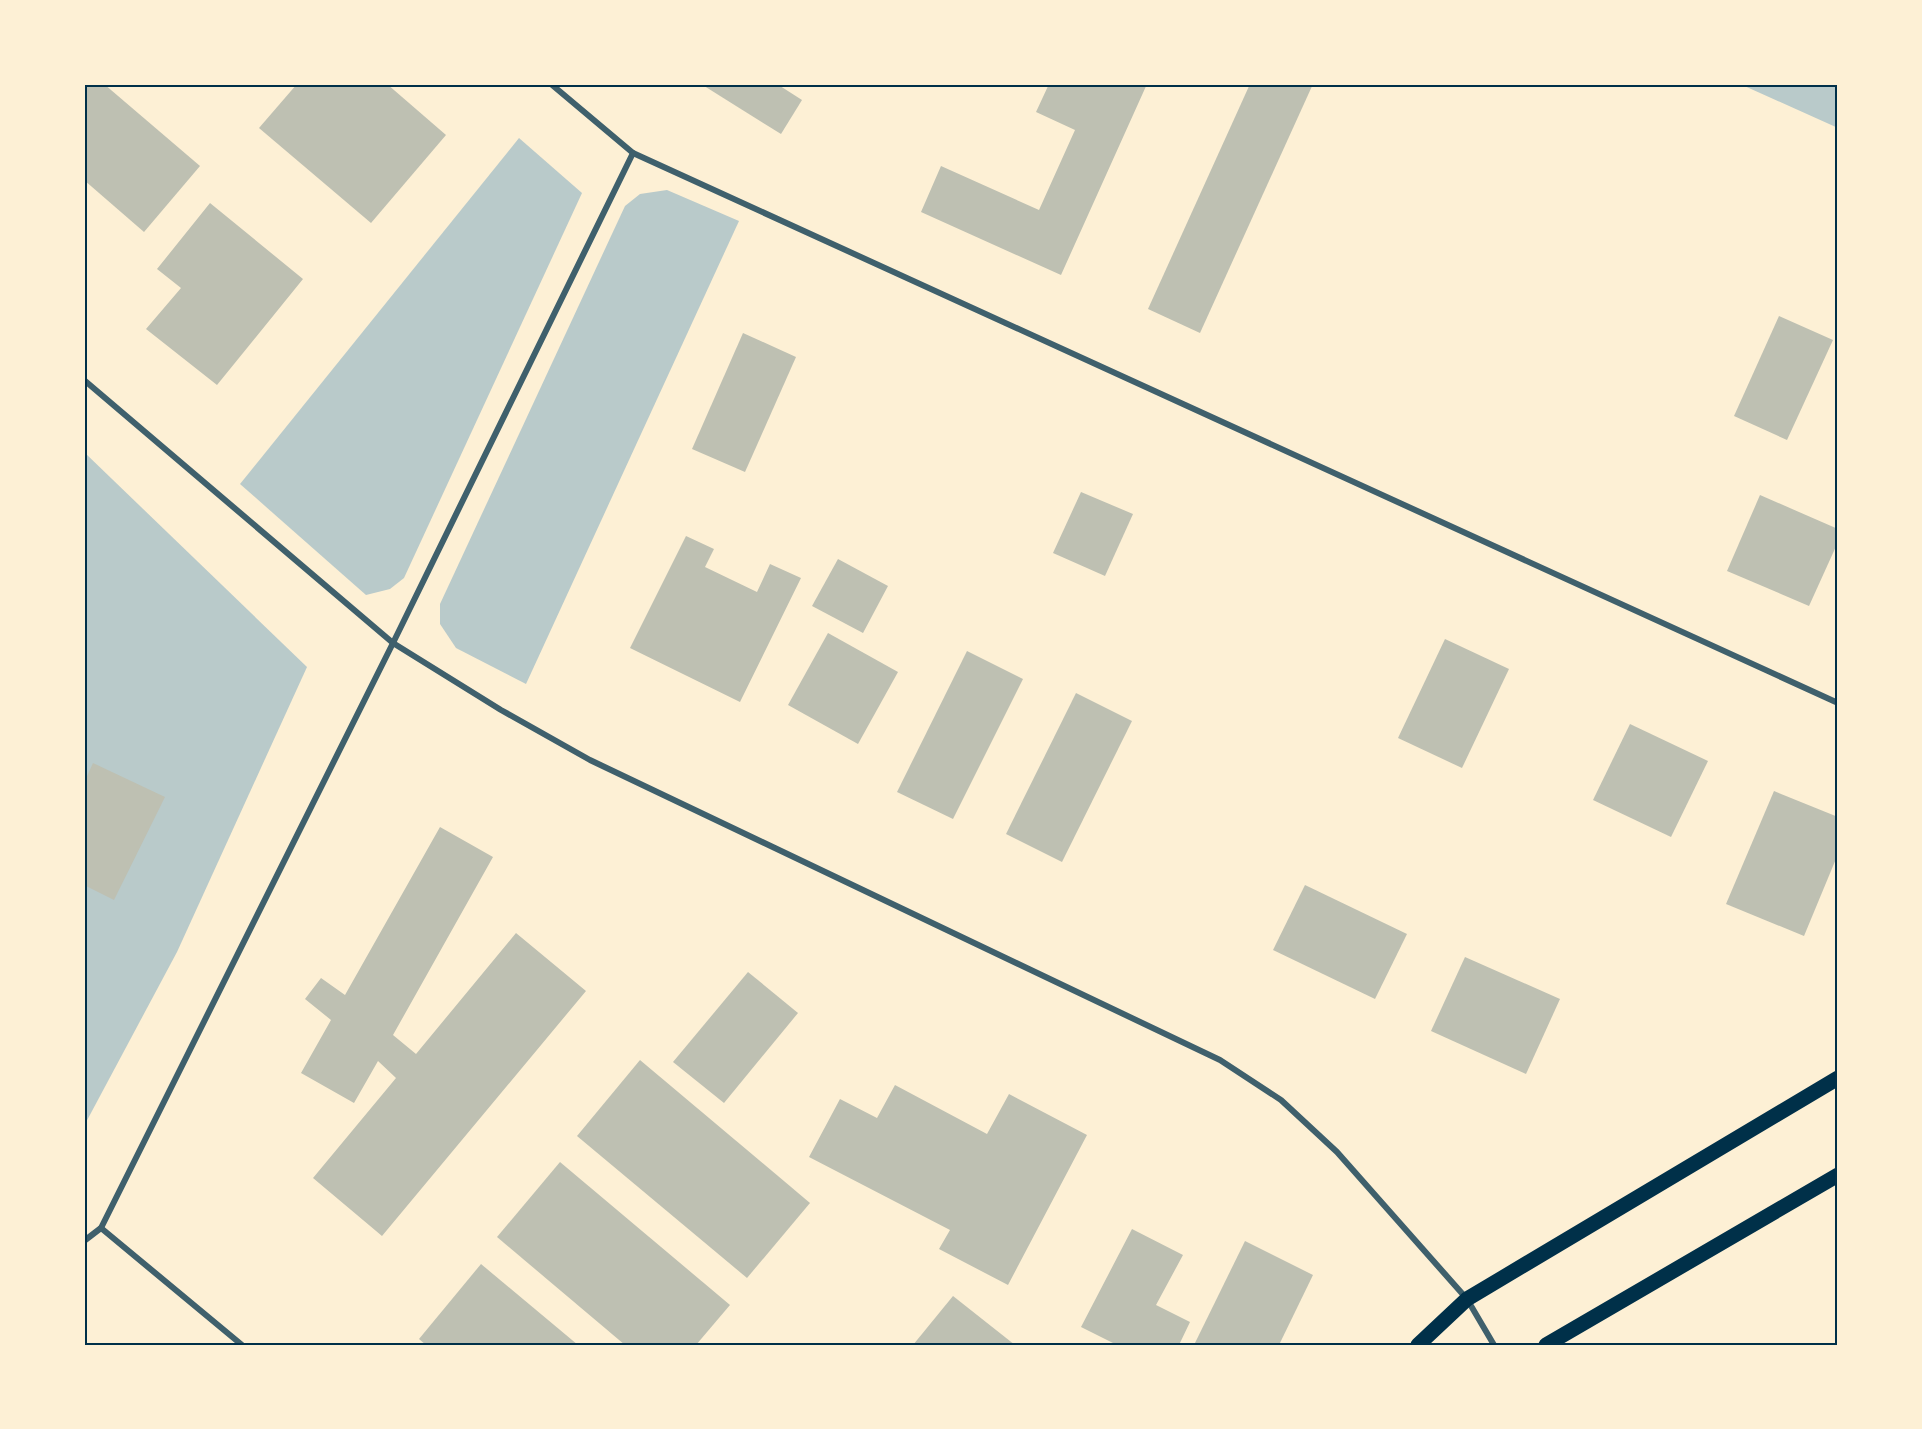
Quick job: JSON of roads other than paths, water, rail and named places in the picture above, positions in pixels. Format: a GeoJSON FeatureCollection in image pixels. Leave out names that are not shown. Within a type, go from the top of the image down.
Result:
{"type":"FeatureCollection","features":[{"type":"Feature","properties":{"kind":"main road"},"geometry":{"type":"LineString","coordinates":[[1418,1345],[1467,1299],[1838,1078]]}},
{"type":"Feature","properties":{"kind":"main road"},"geometry":{"type":"LineString","coordinates":[[1546,1345],[1838,1175]]}},
{"type":"Feature","properties":{"kind":"street"},"geometry":{"type":"LineString","coordinates":[[551,84],[633,153],[1838,703]]}},
{"type":"Feature","properties":{"kind":"street"},"geometry":{"type":"LineString","coordinates":[[84,1241],[101,1228],[393,643],[633,153]]}},
{"type":"Feature","properties":{"kind":"street"},"geometry":{"type":"LineString","coordinates":[[84,380],[393,643],[501,710],[590,760],[1220,1060],[1281,1100],[1337,1152],[1467,1299],[1494,1345]]}},
{"type":"Feature","properties":{"kind":"street"},"geometry":{"type":"LineString","coordinates":[[101,1228],[242,1345]]}}]}
